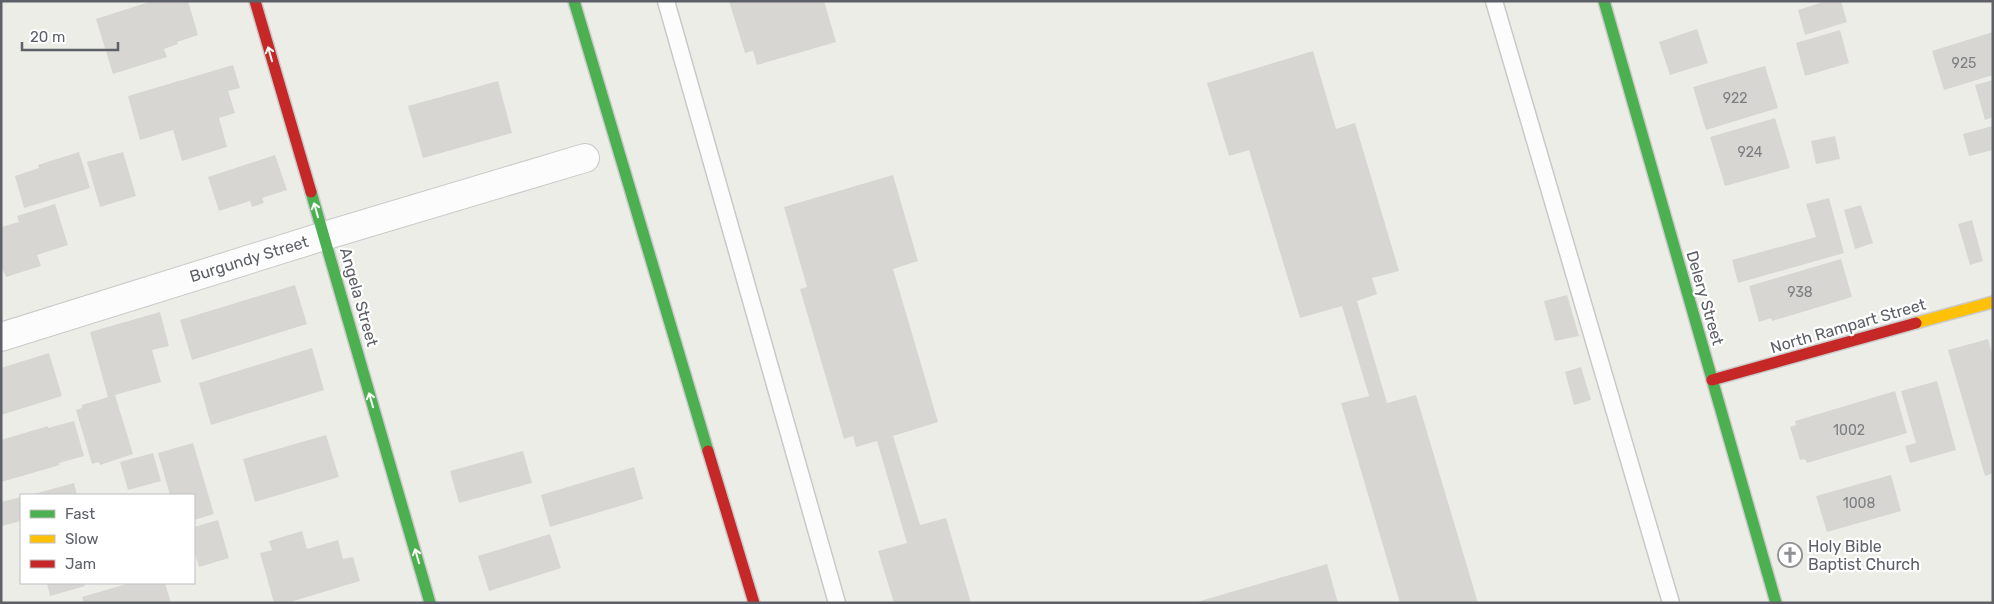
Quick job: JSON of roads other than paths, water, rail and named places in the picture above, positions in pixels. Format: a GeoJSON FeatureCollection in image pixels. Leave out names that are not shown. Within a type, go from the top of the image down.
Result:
{"type":"FeatureCollection","features":[{"type":"Feature","properties":{"kind":"street","name":"Angela Street"},"geometry":{"type":"LineString","coordinates":[[255,1],[430,603]]}},
{"type":"Feature","properties":{"kind":"street"},"geometry":{"type":"LineString","coordinates":[[574,1],[754,603]]}},
{"type":"Feature","properties":{"kind":"street","name":"Delery Street"},"geometry":{"type":"LineString","coordinates":[[1604,1],[1776,603]]}},
{"type":"Feature","properties":{"kind":"street","name":"Burgundy Street"},"geometry":{"type":"LineString","coordinates":[[1,337],[324,236],[584,158]]}},
{"type":"Feature","properties":{"kind":"street","name":"North Rampart Street"},"geometry":{"type":"LineString","coordinates":[[1712,380],[1993,302]]}},
{"type":"Feature","properties":{"kind":"lane"},"geometry":{"type":"LineString","coordinates":[[666,1],[837,603]]}},
{"type":"Feature","properties":{"kind":"lane"},"geometry":{"type":"LineString","coordinates":[[1494,1],[1671,603]]}},
{"type":"Feature","properties":{"kind":"place","name":"Holy Bible Baptist Church"},"geometry":{"type":"Point","coordinates":[1790,555]}}]}
